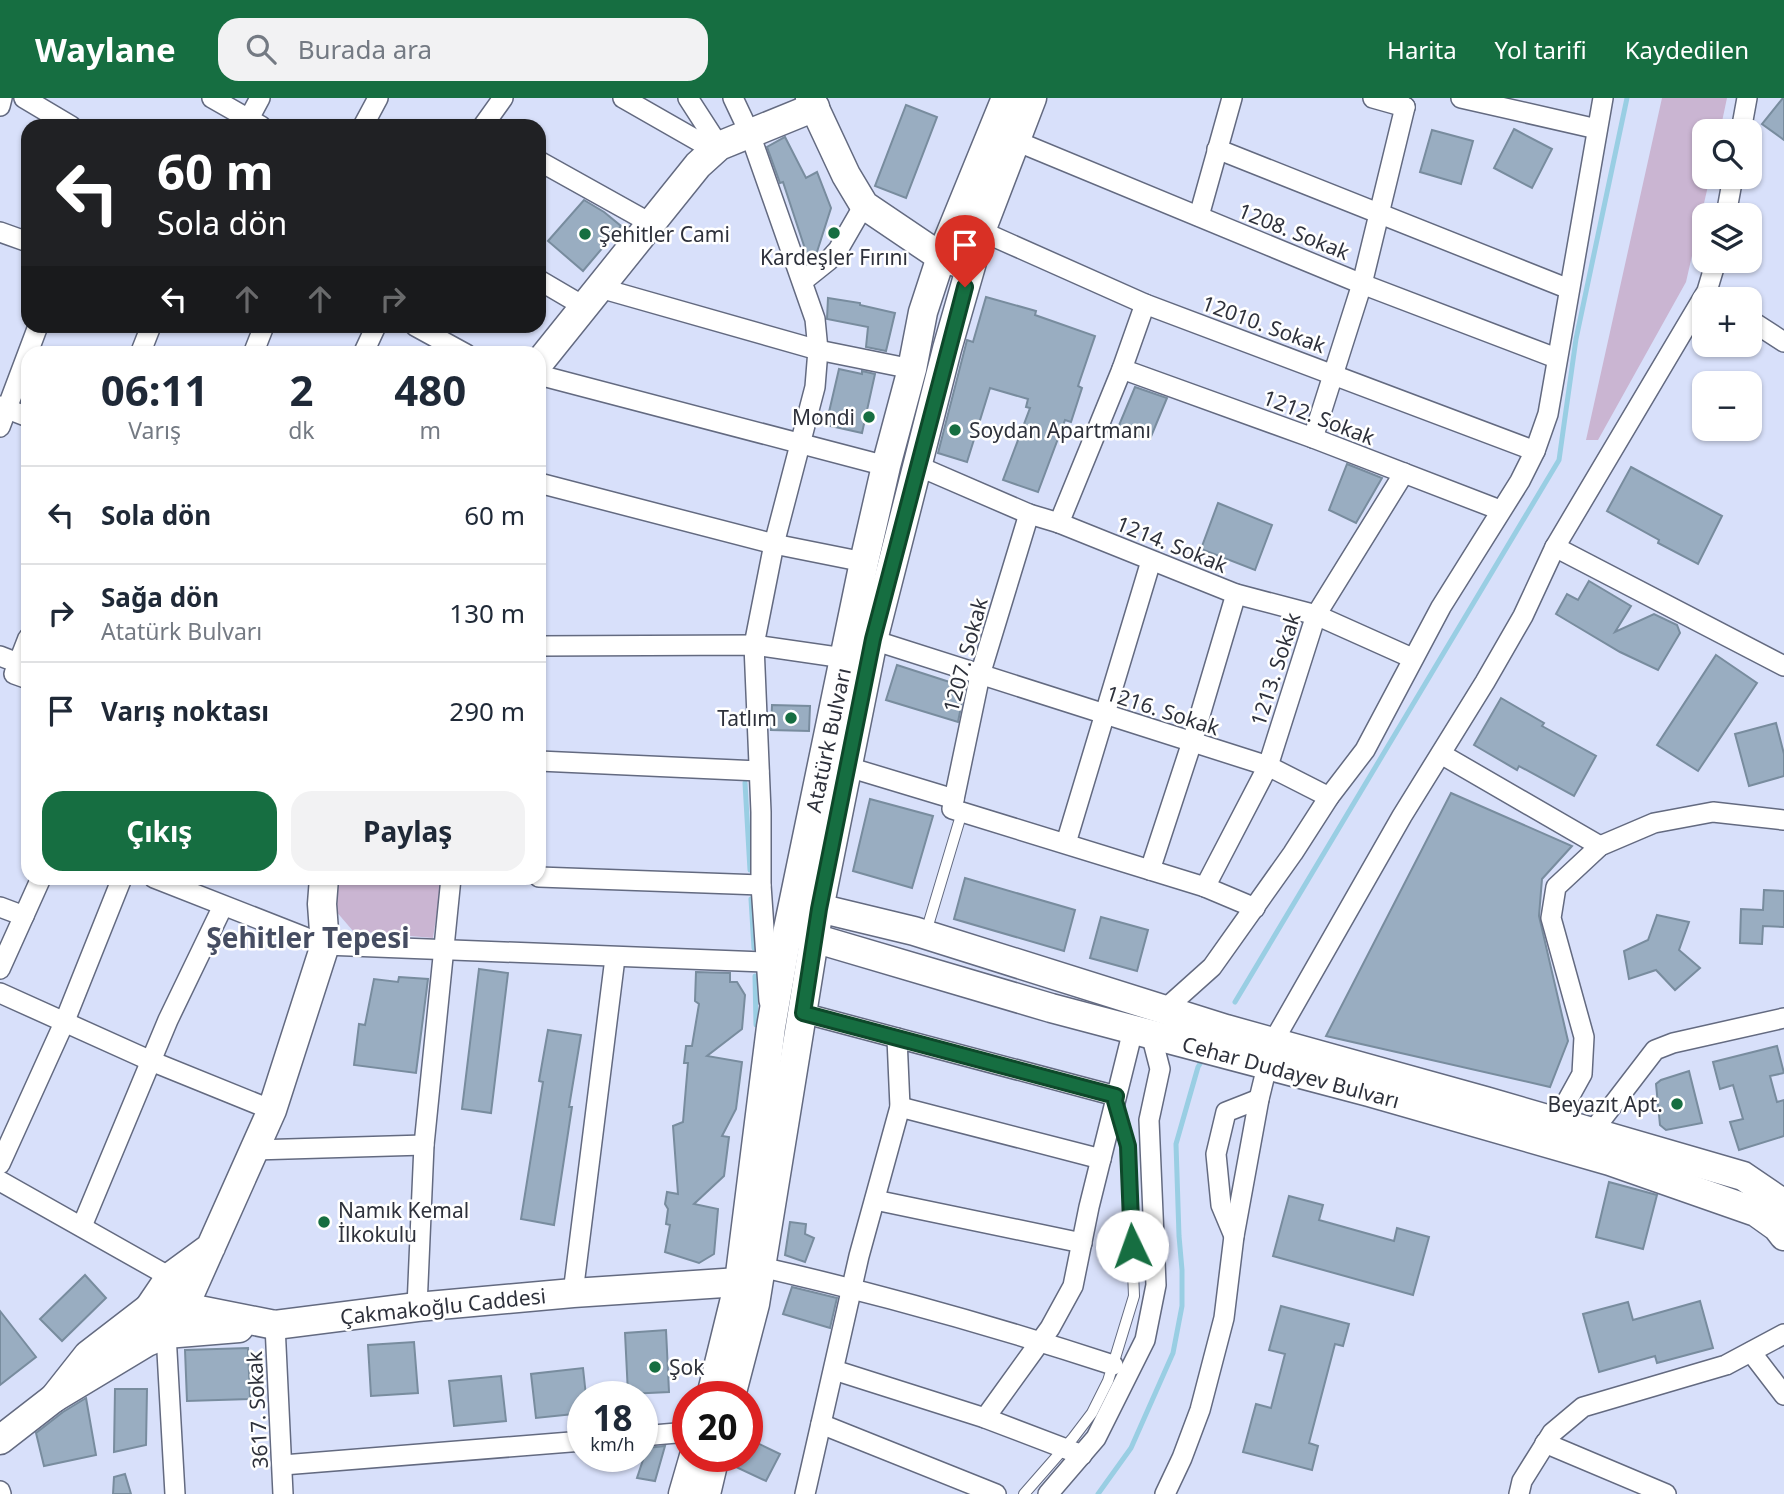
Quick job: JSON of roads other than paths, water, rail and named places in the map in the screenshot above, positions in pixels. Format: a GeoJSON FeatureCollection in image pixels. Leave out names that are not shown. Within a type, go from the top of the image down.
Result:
{"type":"FeatureCollection","features":[{"type":"Feature","properties":{"kind":"street"},"geometry":{"type":"LineString","coordinates":[[0,106],[2,98]]}},
{"type":"Feature","properties":{"kind":"street"},"geometry":{"type":"LineString","coordinates":[[24,98],[59,119]]}},
{"type":"Feature","properties":{"kind":"street"},"geometry":{"type":"LineString","coordinates":[[212,98],[244,119]]}},
{"type":"Feature","properties":{"kind":"street"},"geometry":{"type":"LineString","coordinates":[[253,119],[260,98]]}},
{"type":"Feature","properties":{"kind":"street"},"geometry":{"type":"LineString","coordinates":[[367,119],[378,98]]}},
{"type":"Feature","properties":{"kind":"street"},"geometry":{"type":"LineString","coordinates":[[488,119],[503,98]]}},
{"type":"Feature","properties":{"kind":"street"},"geometry":{"type":"LineString","coordinates":[[623,98],[716,148]]}},
{"type":"Feature","properties":{"kind":"street"},"geometry":{"type":"LineString","coordinates":[[688,98],[716,148]]}},
{"type":"Feature","properties":{"kind":"street"},"geometry":{"type":"LineString","coordinates":[[733,98],[750,134],[816,319],[818,350],[815,387],[774,544],[754,645],[761,812],[761,885],[771,1027]]}},
{"type":"Feature","properties":{"kind":"street","name":"Atatürk Bulvarı"},"geometry":{"type":"LineString","coordinates":[[716,1381],[750,1275],[803,1013],[816,939],[807,905],[844,658],[864,562],[912,369],[923,312],[941,257],[1006,98]]}},
{"type":"Feature","properties":{"kind":"street","name":"Atatürk Bulvarı"},"geometry":{"type":"LineString","coordinates":[[735,1381],[755,1304],[750,1275],[771,1027],[788,929],[807,905],[848,767],[873,639],[971,266],[981,231],[1032,98]]}},
{"type":"Feature","properties":{"kind":"street"},"geometry":{"type":"LineString","coordinates":[[1313,438],[1362,284],[1410,103],[1373,98]]}},
{"type":"Feature","properties":{"kind":"street"},"geometry":{"type":"LineString","coordinates":[[1461,98],[1597,129]]}},
{"type":"Feature","properties":{"kind":"street"},"geometry":{"type":"LineString","coordinates":[[985,1418],[1040,1341],[1073,1286],[1116,1099],[1149,1025],[1212,967],[1329,797],[1365,750],[1412,658],[1520,481],[1535,451],[1548,414],[1603,98]]}},
{"type":"Feature","properties":{"kind":"street"},"geometry":{"type":"LineString","coordinates":[[1743,119],[1747,98]]}},
{"type":"Feature","properties":{"kind":"street"},"geometry":{"type":"LineString","coordinates":[[1199,216],[1217,149],[1225,100]]}},
{"type":"Feature","properties":{"kind":"street"},"geometry":{"type":"LineString","coordinates":[[546,354],[698,166],[716,148],[813,103],[846,175],[864,205],[941,257],[971,266]]}},
{"type":"Feature","properties":{"kind":"street","name":"1208. Sokak"},"geometry":{"type":"LineString","coordinates":[[1016,141],[1362,284],[1556,358]]}},
{"type":"Feature","properties":{"kind":"street"},"geometry":{"type":"LineString","coordinates":[[1217,149],[1569,289]]}},
{"type":"Feature","properties":{"kind":"street"},"geometry":{"type":"LineString","coordinates":[[546,164],[652,224]]}},
{"type":"Feature","properties":{"kind":"street"},"geometry":{"type":"LineString","coordinates":[[803,281],[838,250],[864,205]]}},
{"type":"Feature","properties":{"kind":"street","name":"12010. Sokak"},"geometry":{"type":"LineString","coordinates":[[981,231],[1145,304],[1535,451]]}},
{"type":"Feature","properties":{"kind":"street"},"geometry":{"type":"LineString","coordinates":[[0,232],[21,240]]}},
{"type":"Feature","properties":{"kind":"street"},"geometry":{"type":"LineString","coordinates":[[546,282],[592,297],[912,369]]}},
{"type":"Feature","properties":{"kind":"street"},"geometry":{"type":"LineString","coordinates":[[1059,523],[1122,369],[1145,304]]}},
{"type":"Feature","properties":{"kind":"street"},"geometry":{"type":"LineString","coordinates":[[1170,1492],[1200,1410],[1224,1318],[1234,1237],[1259,1099],[1270,1054],[1402,816],[1523,616],[1555,547],[1692,328]]}},
{"type":"Feature","properties":{"kind":"street"},"geometry":{"type":"LineString","coordinates":[[1762,328],[1784,342]]}},
{"type":"Feature","properties":{"kind":"street"},"geometry":{"type":"LineString","coordinates":[[428,333],[451,346]]}},
{"type":"Feature","properties":{"kind":"street"},"geometry":{"type":"LineString","coordinates":[[21,368],[2,414],[21,415]]}},
{"type":"Feature","properties":{"kind":"street","name":"1212. Sokak"},"geometry":{"type":"LineString","coordinates":[[1122,369],[1313,438],[1500,510]]}},
{"type":"Feature","properties":{"kind":"street"},"geometry":{"type":"LineString","coordinates":[[546,377],[886,466]]}},
{"type":"Feature","properties":{"kind":"street","name":"1214. Sokak"},"geometry":{"type":"LineString","coordinates":[[918,466],[1029,514],[1059,523],[1236,594],[1316,615],[1412,658]]}},
{"type":"Feature","properties":{"kind":"street","name":"1213. Sokak"},"geometry":{"type":"LineString","coordinates":[[1205,887],[1268,766],[1316,615],[1404,473]]}},
{"type":"Feature","properties":{"kind":"street"},"geometry":{"type":"LineString","coordinates":[[546,485],[774,544],[864,562]]}},
{"type":"Feature","properties":{"kind":"street","name":"1207. Sokak"},"geometry":{"type":"LineString","coordinates":[[956,806],[980,676],[1029,514]]}},
{"type":"Feature","properties":{"kind":"street"},"geometry":{"type":"LineString","coordinates":[[1555,547],[1784,666]]}},
{"type":"Feature","properties":{"kind":"street"},"geometry":{"type":"LineString","coordinates":[[1066,843],[1151,561]]}},
{"type":"Feature","properties":{"kind":"street"},"geometry":{"type":"LineString","coordinates":[[1150,870],[1236,594]]}},
{"type":"Feature","properties":{"kind":"street","name":"1216. Sokak"},"geometry":{"type":"LineString","coordinates":[[873,639],[980,676],[1268,766],[1329,797]]}},
{"type":"Feature","properties":{"kind":"street"},"geometry":{"type":"LineString","coordinates":[[546,646],[754,645],[844,658]]}},
{"type":"Feature","properties":{"kind":"street"},"geometry":{"type":"LineString","coordinates":[[1441,754],[1600,846]]}},
{"type":"Feature","properties":{"kind":"street"},"geometry":{"type":"LineString","coordinates":[[546,761],[759,771]]}},
{"type":"Feature","properties":{"kind":"street"},"geometry":{"type":"LineString","coordinates":[[848,767],[1066,843],[1205,887],[1255,908]]}},
{"type":"Feature","properties":{"kind":"street"},"geometry":{"type":"LineString","coordinates":[[1556,1121],[1582,1074],[1584,1037],[1551,918],[1556,887],[1600,846],[1654,823],[1713,811],[1784,820]]}},
{"type":"Feature","properties":{"kind":"street"},"geometry":{"type":"LineString","coordinates":[[546,877],[761,885]]}},
{"type":"Feature","properties":{"kind":"street"},"geometry":{"type":"LineString","coordinates":[[0,969],[38,885]]}},
{"type":"Feature","properties":{"kind":"street"},"geometry":{"type":"LineString","coordinates":[[0,1164],[64,1023],[119,885]]}},
{"type":"Feature","properties":{"kind":"street"},"geometry":{"type":"LineString","coordinates":[[170,885],[325,945],[444,952],[765,962]]}},
{"type":"Feature","properties":{"kind":"street"},"geometry":{"type":"LineString","coordinates":[[166,1334],[184,1307],[272,1110],[325,945],[323,885]]}},
{"type":"Feature","properties":{"kind":"street"},"geometry":{"type":"LineString","coordinates":[[417,1307],[424,1145],[451,885]]}},
{"type":"Feature","properties":{"kind":"street","name":"Cehar Dudayev Bulvarı"},"geometry":{"type":"LineString","coordinates":[[807,905],[926,935],[1149,1025]]}},
{"type":"Feature","properties":{"kind":"street"},"geometry":{"type":"LineString","coordinates":[[82,1226],[151,1061],[223,906]]}},
{"type":"Feature","properties":{"kind":"street"},"geometry":{"type":"LineString","coordinates":[[0,907],[24,916]]}},
{"type":"Feature","properties":{"kind":"street","name":"Cehar Dudayev Bulvarı"},"geometry":{"type":"LineString","coordinates":[[788,929],[816,939],[1149,1025],[1556,1121],[1743,1176],[1784,1204]]}},
{"type":"Feature","properties":{"kind":"street"},"geometry":{"type":"LineString","coordinates":[[573,1293],[615,958]]}},
{"type":"Feature","properties":{"kind":"street"},"geometry":{"type":"LineString","coordinates":[[0,993],[151,1061],[272,1110]]}},
{"type":"Feature","properties":{"kind":"street"},"geometry":{"type":"LineString","coordinates":[[803,1013],[1116,1099]]}},
{"type":"Feature","properties":{"kind":"street"},"geometry":{"type":"LineString","coordinates":[[1592,1132],[1655,1050],[1673,1043],[1784,1017]]}},
{"type":"Feature","properties":{"kind":"street"},"geometry":{"type":"LineString","coordinates":[[1048,1494],[1073,1451],[1096,1437],[1145,1340],[1156,1285],[1149,1120],[1160,1069],[1149,1025]]}},
{"type":"Feature","properties":{"kind":"street"},"geometry":{"type":"LineString","coordinates":[[806,1494],[852,1288],[900,1107],[897,1038]]}},
{"type":"Feature","properties":{"kind":"street","name":"Cehar Dudayev Bulvarı"},"geometry":{"type":"LineString","coordinates":[[1270,1054],[1610,1161],[1756,1212],[1777,1227],[1784,1236]]}},
{"type":"Feature","properties":{"kind":"street"},"geometry":{"type":"LineString","coordinates":[[1234,1237],[1221,1205],[1216,1154],[1226,1112],[1259,1099]]}},
{"type":"Feature","properties":{"kind":"street"},"geometry":{"type":"LineString","coordinates":[[900,1107],[1101,1159]]}},
{"type":"Feature","properties":{"kind":"street"},"geometry":{"type":"LineString","coordinates":[[253,1150],[424,1145]]}},
{"type":"Feature","properties":{"kind":"street"},"geometry":{"type":"LineString","coordinates":[[0,1181],[170,1277]]}},
{"type":"Feature","properties":{"kind":"street"},"geometry":{"type":"LineString","coordinates":[[874,1200],[1082,1243]]}},
{"type":"Feature","properties":{"kind":"street"},"geometry":{"type":"LineString","coordinates":[[54,1398],[88,1355],[149,1308],[170,1277],[211,1247]]}},
{"type":"Feature","properties":{"kind":"street"},"geometry":{"type":"LineString","coordinates":[[750,1275],[852,1288],[1040,1341],[1113,1365]]}},
{"type":"Feature","properties":{"kind":"street","name":"Çakmakoğlu Caddesi"},"geometry":{"type":"LineString","coordinates":[[149,1308],[184,1307],[275,1325],[417,1307],[750,1275]]}},
{"type":"Feature","properties":{"kind":"street"},"geometry":{"type":"LineString","coordinates":[[149,1308],[166,1334],[174,1494]]}},
{"type":"Feature","properties":{"kind":"street"},"geometry":{"type":"LineString","coordinates":[[0,1440],[54,1398],[147,1342],[166,1334],[275,1325]]}},
{"type":"Feature","properties":{"kind":"street","name":"3617. Sokak"},"geometry":{"type":"LineString","coordinates":[[275,1325],[283,1494]]}},
{"type":"Feature","properties":{"kind":"street"},"geometry":{"type":"LineString","coordinates":[[1519,1494],[1522,1481],[1552,1433],[1583,1407],[1726,1365],[1784,1334]]}},
{"type":"Feature","properties":{"kind":"street"},"geometry":{"type":"LineString","coordinates":[[1751,1352],[1784,1395]]}},
{"type":"Feature","properties":{"kind":"street"},"geometry":{"type":"LineString","coordinates":[[834,1370],[985,1418],[1073,1451]]}},
{"type":"Feature","properties":{"kind":"street"},"geometry":{"type":"LineString","coordinates":[[821,1424],[948,1485],[996,1494]]}},
{"type":"Feature","properties":{"kind":"street"},"geometry":{"type":"LineString","coordinates":[[283,1465],[567,1442]]}},
{"type":"Feature","properties":{"kind":"street"},"geometry":{"type":"LineString","coordinates":[[1545,1443],[1666,1494]]}},
{"type":"Feature","properties":{"kind":"street"},"geometry":{"type":"LineString","coordinates":[[698,1472],[703,1493]]}},
{"type":"Feature","properties":{"kind":"street"},"geometry":{"type":"LineString","coordinates":[[703,1493],[710,1472]]}},
{"type":"Feature","properties":{"kind":"lane"},"geometry":{"type":"LineString","coordinates":[[926,935],[956,806]]}},
{"type":"Feature","properties":{"kind":"lane"},"geometry":{"type":"LineString","coordinates":[[1024,1494],[1073,1451],[1108,1381],[1134,1296],[1128,1146],[1116,1099]]}},
{"type":"Feature","properties":{"kind":"waterway"},"geometry":{"type":"LineString","coordinates":[[1235,1002],[1559,460],[1576,339],[1627,98]]}},
{"type":"Feature","properties":{"kind":"waterway"},"geometry":{"type":"LineString","coordinates":[[745,783],[750,870]]}},
{"type":"Feature","properties":{"kind":"waterway"},"geometry":{"type":"LineString","coordinates":[[751,899],[754,948]]}},
{"type":"Feature","properties":{"kind":"waterway"},"geometry":{"type":"LineString","coordinates":[[755,976],[756,1025]]}},
{"type":"Feature","properties":{"kind":"waterway"},"geometry":{"type":"LineString","coordinates":[[1098,1494],[1131,1448],[1173,1353],[1182,1306],[1176,1144],[1198,1067],[1203,1059]]}},
{"type":"Feature","properties":{"kind":"place","name":"Kardeşler Fırını"},"geometry":{"type":"Point","coordinates":[834,233]}},
{"type":"Feature","properties":{"kind":"place","name":"Şehitler Cami"},"geometry":{"type":"Point","coordinates":[585,234]}},
{"type":"Feature","properties":{"kind":"place","name":"Mondi"},"geometry":{"type":"Point","coordinates":[869,417]}},
{"type":"Feature","properties":{"kind":"place","name":"Soydan Apartmanı"},"geometry":{"type":"Point","coordinates":[955,430]}},
{"type":"Feature","properties":{"kind":"place","name":"Tatlım"},"geometry":{"type":"Point","coordinates":[791,718]}},
{"type":"Feature","properties":{"kind":"place","name":"Beyazıt Apt."},"geometry":{"type":"Point","coordinates":[1677,1104]}},
{"type":"Feature","properties":{"kind":"place","name":"Namık Kemal İlkokulu"},"geometry":{"type":"Point","coordinates":[324,1222]}},
{"type":"Feature","properties":{"kind":"place","name":"Şok"},"geometry":{"type":"Point","coordinates":[655,1367]}},
{"type":"Feature","properties":{"kind":"district","name":"Şehitler Tepesi"},"geometry":{"type":"Point","coordinates":[308,937]}}]}
